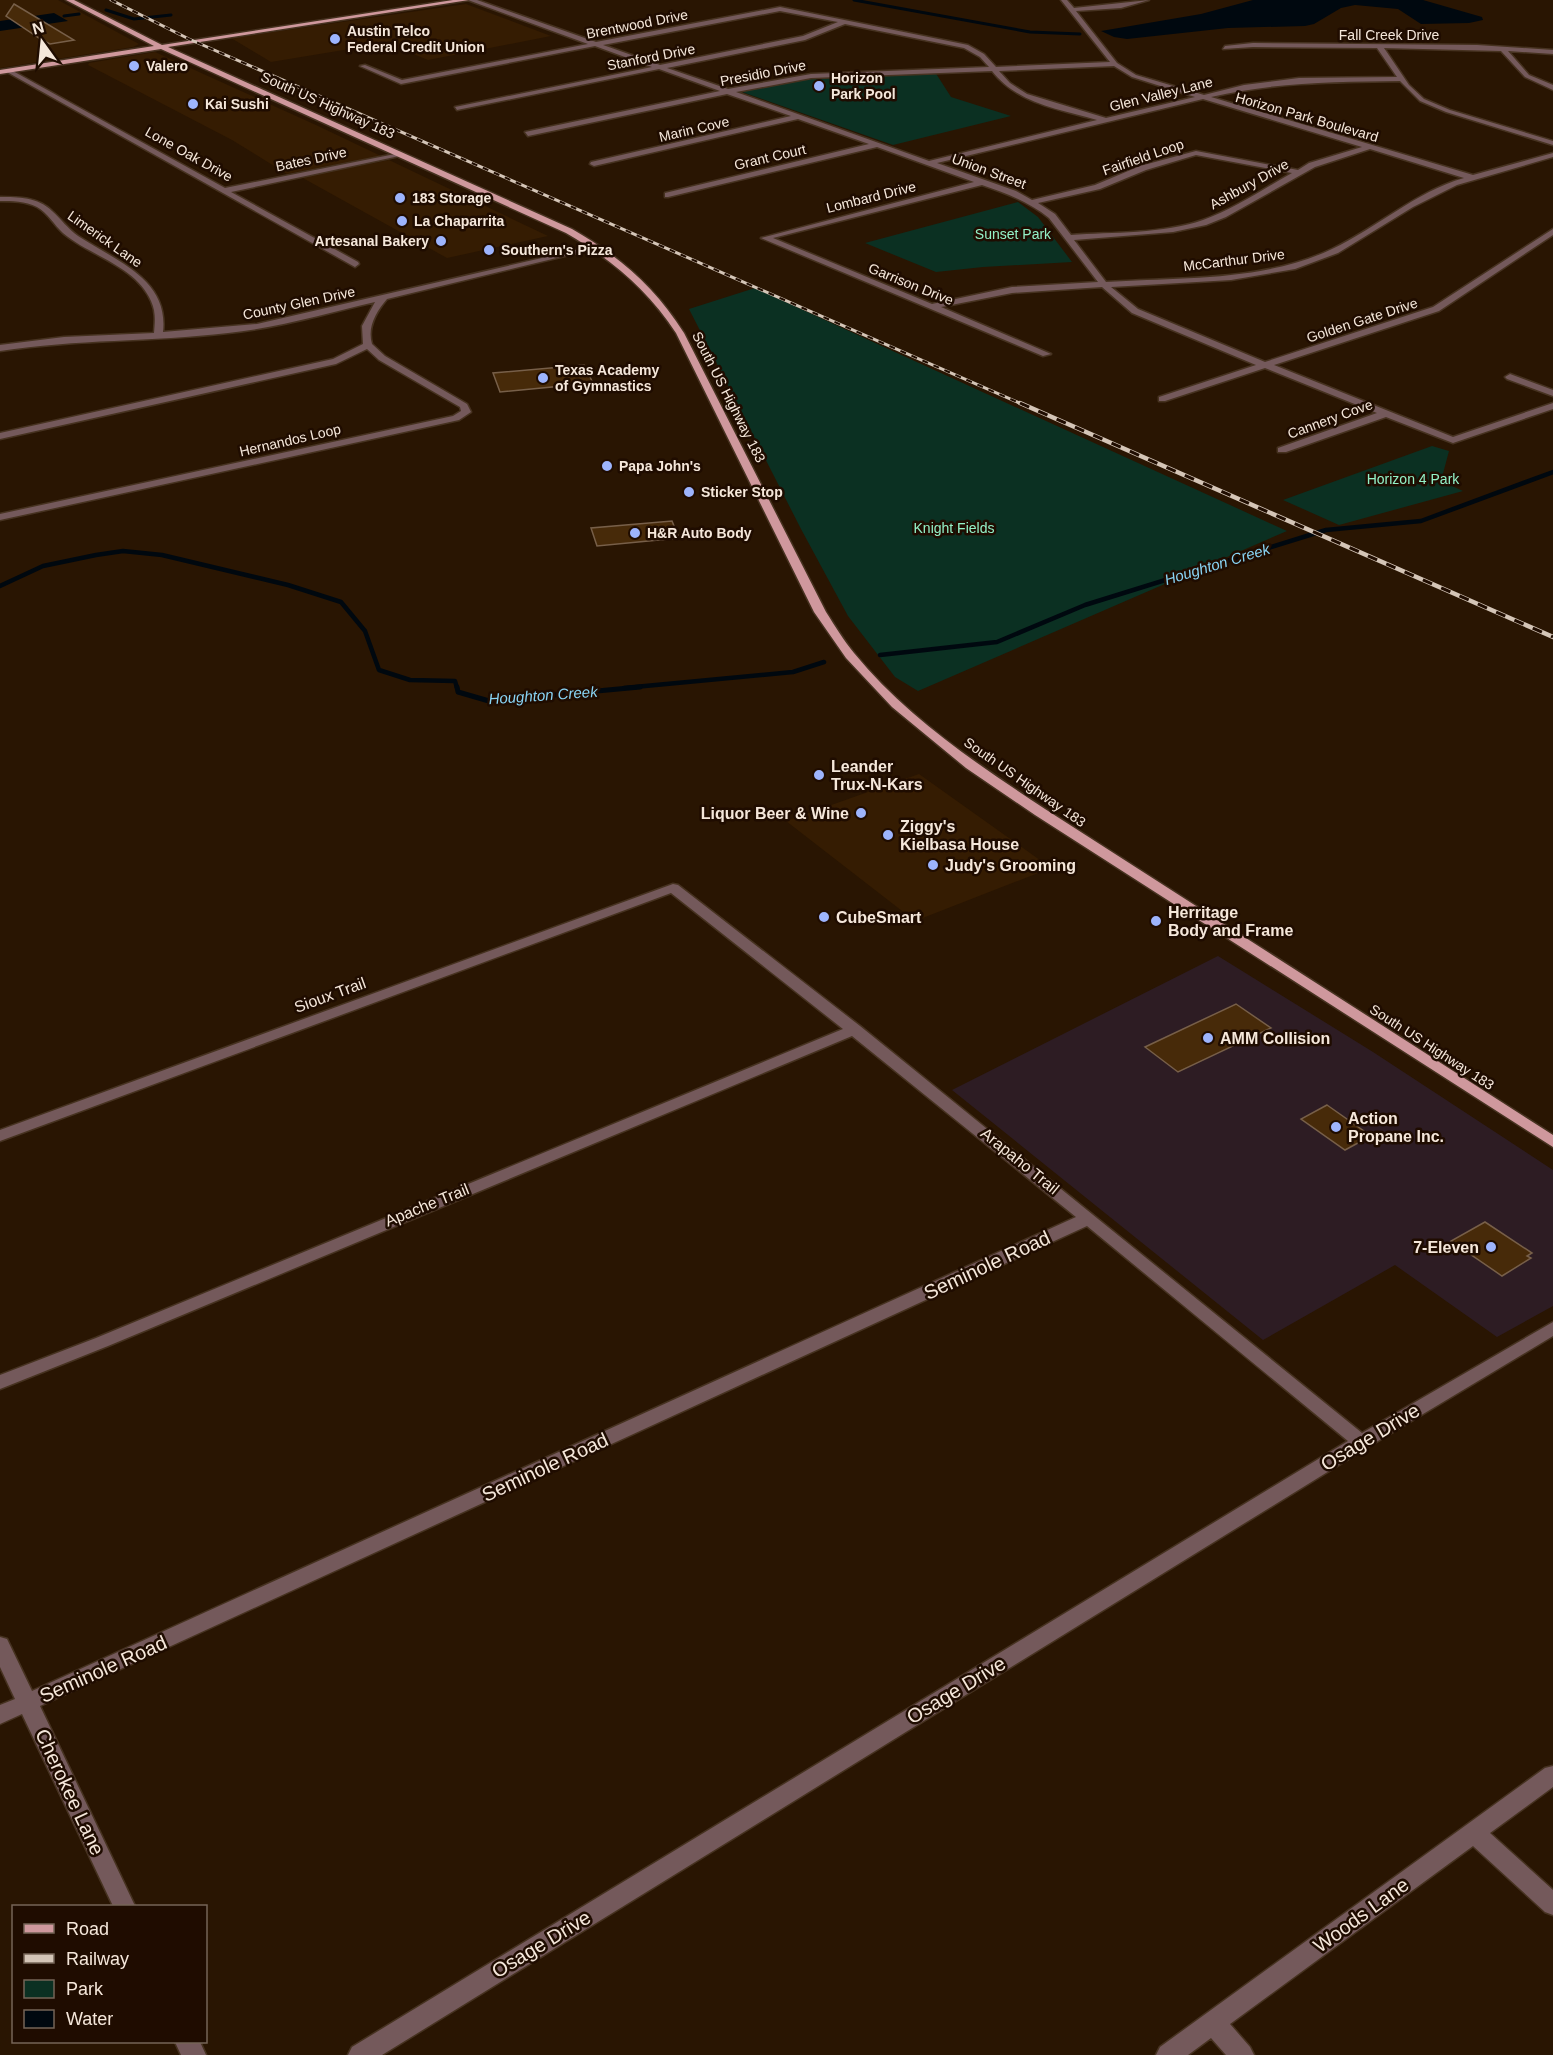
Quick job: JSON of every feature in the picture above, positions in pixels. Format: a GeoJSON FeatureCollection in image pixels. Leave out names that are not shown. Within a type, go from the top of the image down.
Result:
{"type":"FeatureCollection","features":[{"type":"Feature","properties":{"kind":"main road","name":"South US Highway 183"},"geometry":{"type":"LineString","coordinates":[[69,0],[160,46],[569,231],[598,247],[624,266],[653,292],[667,311],[820,612],[850,656],[896,704],[970,765],[1040,812],[1553,1142]]}},
{"type":"Feature","properties":{"kind":"main road"},"geometry":{"type":"LineString","coordinates":[[0,72],[160,46],[189,39],[469,0]]}},
{"type":"Feature","properties":{"kind":"street","name":"Union Street"},"geometry":{"type":"LineString","coordinates":[[469,0],[983,182],[1032,202],[1052,216],[1104,285],[1134,311],[1453,440],[1553,406]]}},
{"type":"Feature","properties":{"kind":"street","name":"Horizon Park Boulevard"},"geometry":{"type":"LineString","coordinates":[[1064,0],[1115,64],[1146,81],[1470,177]]}},
{"type":"Feature","properties":{"kind":"street"},"geometry":{"type":"LineString","coordinates":[[1072,10],[1121,6],[1146,0]]}},
{"type":"Feature","properties":{"kind":"street","name":"Brentwood Drive"},"geometry":{"type":"LineString","coordinates":[[363,66],[401,82],[780,9],[966,45],[986,56],[1007,83],[1024,94],[1104,120]]}},
{"type":"Feature","properties":{"kind":"street","name":"Stanford Drive"},"geometry":{"type":"LineString","coordinates":[[457,108],[805,38],[847,21]]}},
{"type":"Feature","properties":{"kind":"street","name":"Fall Creek Drive"},"geometry":{"type":"LineString","coordinates":[[1225,48],[1253,45],[1502,48],[1553,52]]}},
{"type":"Feature","properties":{"kind":"street"},"geometry":{"type":"LineString","coordinates":[[1380,47],[1416,95],[1432,105],[1553,143]]}},
{"type":"Feature","properties":{"kind":"street"},"geometry":{"type":"LineString","coordinates":[[1502,48],[1527,76],[1553,88]]}},
{"type":"Feature","properties":{"kind":"street"},"geometry":{"type":"LineString","coordinates":[[866,62],[870,72]]}},
{"type":"Feature","properties":{"kind":"street","name":"Presidio Drive"},"geometry":{"type":"LineString","coordinates":[[528,135],[801,77],[870,72],[1115,64]]}},
{"type":"Feature","properties":{"kind":"street","name":"Lone Oak Drive"},"geometry":{"type":"LineString","coordinates":[[9,70],[355,264]]}},
{"type":"Feature","properties":{"kind":"street","name":"Glen Valley Lane"},"geometry":{"type":"LineString","coordinates":[[929,163],[1197,97],[1278,82],[1403,79]]}},
{"type":"Feature","properties":{"kind":"street","name":"Marin Cove"},"geometry":{"type":"LineString","coordinates":[[594,164],[799,117]]}},
{"type":"Feature","properties":{"kind":"street","name":"Grant Court"},"geometry":{"type":"LineString","coordinates":[[668,195],[877,145]]}},
{"type":"Feature","properties":{"kind":"street","name":"Ashbury Drive"},"geometry":{"type":"LineString","coordinates":[[1067,238],[1173,230],[1203,223],[1223,215],[1298,172],[1318,163],[1369,147]]}},
{"type":"Feature","properties":{"kind":"street","name":"Fairfield Loop"},"geometry":{"type":"LineString","coordinates":[[1032,202],[1097,187],[1143,168],[1196,153],[1298,172]]}},
{"type":"Feature","properties":{"kind":"street","name":"Bates Drive"},"geometry":{"type":"LineString","coordinates":[[226,190],[400,155]]}},
{"type":"Feature","properties":{"kind":"street","name":"McCarthur Drive"},"geometry":{"type":"LineString","coordinates":[[931,307],[1012,290],[1231,277],[1292,267],[1335,251],[1410,205],[1470,177],[1553,155]]}},
{"type":"Feature","properties":{"kind":"street","name":"Lombard Drive"},"geometry":{"type":"LineString","coordinates":[[765,238],[983,182]]}},
{"type":"Feature","properties":{"kind":"street","name":"Limerick Lane"},"geometry":{"type":"LineString","coordinates":[[0,199],[29,201],[44,207],[68,232],[139,279],[152,292],[160,307],[162,314],[158,334]]}},
{"type":"Feature","properties":{"kind":"street","name":"Golden Gate Drive"},"geometry":{"type":"LineString","coordinates":[[1162,399],[1436,309],[1553,231]]}},
{"type":"Feature","properties":{"kind":"street","name":"Garrison Drive"},"geometry":{"type":"LineString","coordinates":[[765,238],[1046,354]]}},
{"type":"Feature","properties":{"kind":"street","name":"County Glen Drive"},"geometry":{"type":"LineString","coordinates":[[0,348],[59,340],[214,332],[257,327],[598,247]]}},
{"type":"Feature","properties":{"kind":"street"},"geometry":{"type":"LineString","coordinates":[[0,436],[311,368],[347,357],[368,345],[365,335],[367,323],[372,312],[384,297]]}},
{"type":"Feature","properties":{"kind":"street","name":"Hernandos Loop"},"geometry":{"type":"LineString","coordinates":[[0,517],[456,418],[466,412],[464,406],[382,358],[368,345]]}},
{"type":"Feature","properties":{"kind":"street"},"geometry":{"type":"LineString","coordinates":[[1510,376],[1553,393]]}},
{"type":"Feature","properties":{"kind":"street","name":"Cannery Cove"},"geometry":{"type":"LineString","coordinates":[[1282,450],[1387,413]]}},
{"type":"Feature","properties":{"kind":"street","name":"Arapaho Trail"},"geometry":{"type":"LineString","coordinates":[[673,888],[855,1029],[1361,1442]]}},
{"type":"Feature","properties":{"kind":"street","name":"Sioux Trail"},"geometry":{"type":"LineString","coordinates":[[0,1136],[673,888]]}},
{"type":"Feature","properties":{"kind":"street","name":"Apache Trail"},"geometry":{"type":"LineString","coordinates":[[0,1382],[102,1342],[855,1029]]}},
{"type":"Feature","properties":{"kind":"street","name":"Seminole Road"},"geometry":{"type":"LineString","coordinates":[[0,1715],[1089,1218]]}},
{"type":"Feature","properties":{"kind":"street","name":"Osage Drive"},"geometry":{"type":"LineString","coordinates":[[360,2055],[1361,1442],[1553,1328]]}},
{"type":"Feature","properties":{"kind":"street","name":"Cherokee Lane"},"geometry":{"type":"LineString","coordinates":[[0,1645],[124,1905]]}},
{"type":"Feature","properties":{"kind":"street","name":"Woods Lane"},"geometry":{"type":"LineString","coordinates":[[1168,2055],[1553,1775]]}},
{"type":"Feature","properties":{"kind":"street"},"geometry":{"type":"LineString","coordinates":[[1474,1833],[1553,1905]]}},
{"type":"Feature","properties":{"kind":"street"},"geometry":{"type":"LineString","coordinates":[[1213,2023],[1242,2055]]}},
{"type":"Feature","properties":{"kind":"shaded area"},"geometry":{"type":"Polygon","coordinates":[[[0,0],[58,0],[139,44],[133,47],[0,68],[0,0]]]}},
{"type":"Feature","properties":{"kind":"shaded area"},"geometry":{"type":"Polygon","coordinates":[[[466,4],[551,36],[428,60],[386,43],[271,62],[231,38],[466,4]]]}},
{"type":"Feature","properties":{"kind":"shaded area"},"geometry":{"type":"Polygon","coordinates":[[[155,52],[381,156],[287,174],[232,140],[88,65],[155,52]]]}},
{"type":"Feature","properties":{"kind":"shaded area"},"geometry":{"type":"Polygon","coordinates":[[[389,160],[548,236],[447,258],[301,177],[389,160]]]}},
{"type":"Feature","properties":{"kind":"shaded area"},"geometry":{"type":"Polygon","coordinates":[[[919,774],[1051,868],[915,921],[786,821],[919,774]]]}},
{"type":"Feature","properties":{"kind":"shaded area"},"geometry":{"type":"Polygon","coordinates":[[[1218,956],[1373,1052],[1553,1170],[1553,1306],[1497,1337],[1395,1265],[1263,1340],[952,1090],[1218,956]]]}},
{"type":"Feature","properties":{"kind":"green space"},"geometry":{"type":"Polygon","coordinates":[[[935,72],[951,97],[1011,116],[893,145],[742,92],[791,80],[822,76],[935,72]]]}},
{"type":"Feature","properties":{"kind":"green space","name":"Sunset Park"},"geometry":{"type":"Polygon","coordinates":[[[1018,202],[1038,217],[1072,262],[936,272],[865,243],[1018,202]]]}},
{"type":"Feature","properties":{"kind":"green space","name":"Knight Fields"},"geometry":{"type":"Polygon","coordinates":[[[755,288],[1287,531],[918,691],[895,677],[848,616],[689,309],[755,288]]]}},
{"type":"Feature","properties":{"kind":"green space","name":"Horizon 4 Park"},"geometry":{"type":"Polygon","coordinates":[[[1432,446],[1449,451],[1441,481],[1463,491],[1339,525],[1283,500],[1432,446]]]}},
{"type":"Feature","properties":{"kind":"water"},"geometry":{"type":"Polygon","coordinates":[[[1253,0],[1423,0],[1482,17],[1483,20],[1469,23],[1421,24],[1398,9],[1355,5],[1341,8],[1314,24],[1305,26],[1228,28],[1127,39],[1114,37],[1101,31],[1201,14],[1253,0]]]}},
{"type":"Feature","properties":{"kind":"water"},"geometry":{"type":"Polygon","coordinates":[[[54,13],[68,21],[0,31],[0,21],[54,13]]]}},
{"type":"Feature","properties":{"kind":"building"},"geometry":{"type":"Polygon","coordinates":[[[14,4],[74,40],[50,44],[42,40],[6,16],[14,4]]]}},
{"type":"Feature","properties":{"kind":"building","name":"Texas Academy of Gymnastics"},"geometry":{"type":"Polygon","coordinates":[[[584,365],[593,383],[500,392],[493,373],[584,365]]]}},
{"type":"Feature","properties":{"kind":"building","name":"H&R Auto Body"},"geometry":{"type":"Polygon","coordinates":[[[672,521],[679,538],[597,546],[591,528],[672,521]]]}},
{"type":"Feature","properties":{"kind":"building","name":"AMM Collision"},"geometry":{"type":"Polygon","coordinates":[[[1236,1004],[1271,1028],[1178,1072],[1145,1047],[1236,1004]]]}},
{"type":"Feature","properties":{"kind":"building","name":"Action Propane Inc."},"geometry":{"type":"Polygon","coordinates":[[[1327,1105],[1371,1136],[1345,1150],[1301,1119],[1327,1105]]]}},
{"type":"Feature","properties":{"kind":"building","name":"7-Eleven"},"geometry":{"type":"Polygon","coordinates":[[[1485,1222],[1532,1253],[1527,1256],[1531,1258],[1502,1276],[1451,1241],[1485,1222]]]}},
{"type":"Feature","properties":{"kind":"waterway"},"geometry":{"type":"LineString","coordinates":[[854,0],[1030,32],[1080,34]]}},
{"type":"Feature","properties":{"kind":"waterway"},"geometry":{"type":"LineString","coordinates":[[106,10],[134,19],[171,15]]}},
{"type":"Feature","properties":{"kind":"waterway"},"geometry":{"type":"LineString","coordinates":[[64,16],[79,14]]}},
{"type":"Feature","properties":{"kind":"waterway","name":"Houghton Creek"},"geometry":{"type":"LineString","coordinates":[[880,655],[997,642],[1085,605],[1326,530],[1421,521],[1553,472]]}},
{"type":"Feature","properties":{"kind":"waterway","name":"Houghton Creek"},"geometry":{"type":"LineString","coordinates":[[0,586],[43,566],[96,555],[123,551],[162,555],[288,585],[341,602],[365,631],[379,670],[410,680],[455,681],[457,688]]}},
{"type":"Feature","properties":{"kind":"waterway","name":"Houghton Creek"},"geometry":{"type":"LineString","coordinates":[[624,688],[793,672],[824,662]]}},
{"type":"Feature","properties":{"kind":"waterway","name":"Houghton Creek"},"geometry":{"type":"LineString","coordinates":[[457,687],[458,692],[489,701],[640,687]]}},
{"type":"Feature","properties":{"kind":"railway"},"geometry":{"type":"LineString","coordinates":[[111,0],[189,39],[1024,405]]}},
{"type":"Feature","properties":{"kind":"railway"},"geometry":{"type":"LineString","coordinates":[[1020,403],[1553,637]]}},
{"type":"Feature","properties":{"kind":"place","name":"Austin Telco Federal Credit Union"},"geometry":{"type":"Point","coordinates":[335,39]}},
{"type":"Feature","properties":{"kind":"place","name":"Valero"},"geometry":{"type":"Point","coordinates":[134,66]}},
{"type":"Feature","properties":{"kind":"place","name":"Horizon Park Pool"},"geometry":{"type":"Point","coordinates":[819,86]}},
{"type":"Feature","properties":{"kind":"place","name":"Kai Sushi"},"geometry":{"type":"Point","coordinates":[193,104]}},
{"type":"Feature","properties":{"kind":"place","name":"183 Storage"},"geometry":{"type":"Point","coordinates":[400,198]}},
{"type":"Feature","properties":{"kind":"place","name":"La Chaparrita"},"geometry":{"type":"Point","coordinates":[402,221]}},
{"type":"Feature","properties":{"kind":"place","name":"Artesanal Bakery"},"geometry":{"type":"Point","coordinates":[441,241]}},
{"type":"Feature","properties":{"kind":"place","name":"Southern's Pizza"},"geometry":{"type":"Point","coordinates":[489,250]}},
{"type":"Feature","properties":{"kind":"place","name":"Texas Academy of Gymnastics"},"geometry":{"type":"Point","coordinates":[543,378]}},
{"type":"Feature","properties":{"kind":"place","name":"Papa John's"},"geometry":{"type":"Point","coordinates":[607,466]}},
{"type":"Feature","properties":{"kind":"place","name":"Sticker Stop"},"geometry":{"type":"Point","coordinates":[689,492]}},
{"type":"Feature","properties":{"kind":"place","name":"H&R Auto Body"},"geometry":{"type":"Point","coordinates":[635,533]}},
{"type":"Feature","properties":{"kind":"place","name":"Leander Trux-N-Kars"},"geometry":{"type":"Point","coordinates":[819,775]}},
{"type":"Feature","properties":{"kind":"place","name":"Liquor Beer & Wine"},"geometry":{"type":"Point","coordinates":[861,813]}},
{"type":"Feature","properties":{"kind":"place","name":"Ziggy's Kielbasa House"},"geometry":{"type":"Point","coordinates":[888,835]}},
{"type":"Feature","properties":{"kind":"place","name":"Judy's Grooming"},"geometry":{"type":"Point","coordinates":[933,865]}},
{"type":"Feature","properties":{"kind":"place","name":"CubeSmart"},"geometry":{"type":"Point","coordinates":[824,917]}},
{"type":"Feature","properties":{"kind":"place","name":"Herritage Body and Frame"},"geometry":{"type":"Point","coordinates":[1156,921]}},
{"type":"Feature","properties":{"kind":"place","name":"AMM Collision"},"geometry":{"type":"Point","coordinates":[1208,1038]}},
{"type":"Feature","properties":{"kind":"place","name":"Action Propane Inc."},"geometry":{"type":"Point","coordinates":[1336,1127]}},
{"type":"Feature","properties":{"kind":"place","name":"7-Eleven"},"geometry":{"type":"Point","coordinates":[1491,1247]}}]}
